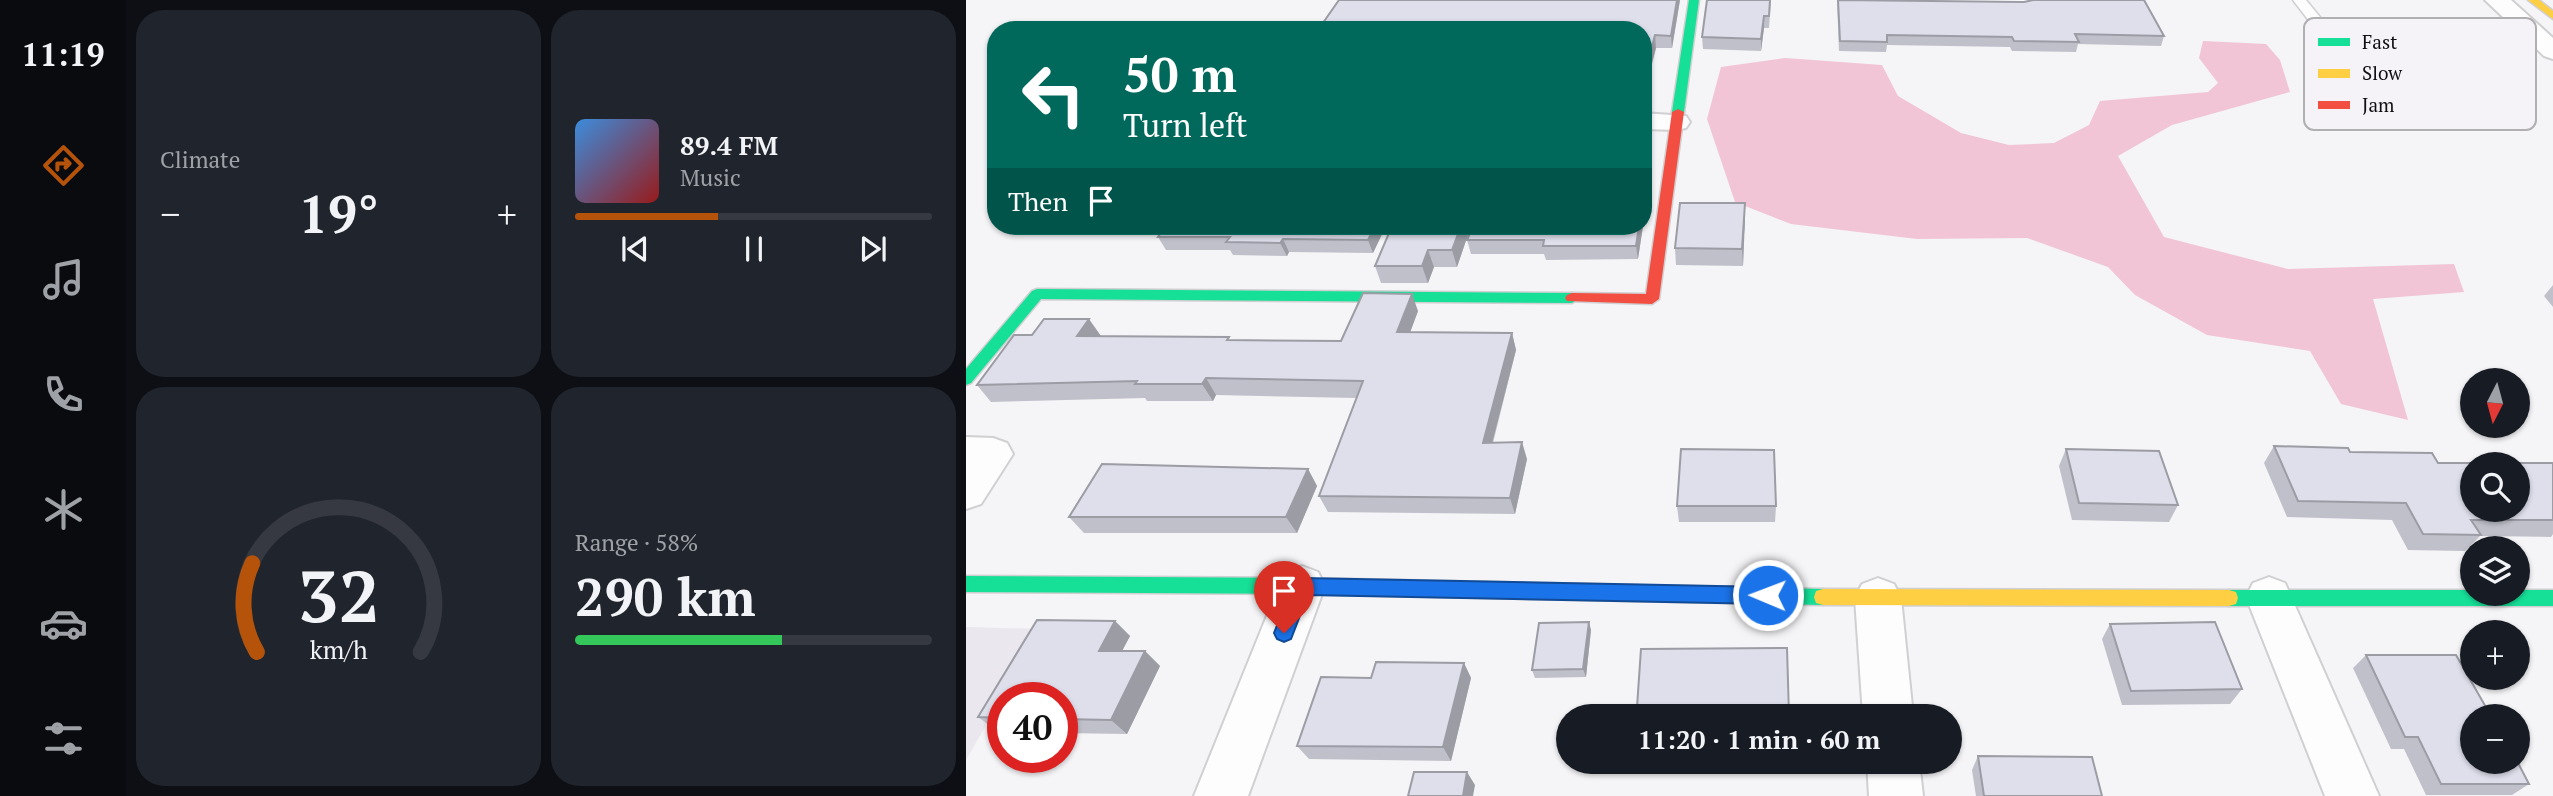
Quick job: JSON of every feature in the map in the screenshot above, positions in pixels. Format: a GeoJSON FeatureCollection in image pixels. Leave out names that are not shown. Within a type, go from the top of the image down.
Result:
{"type":"FeatureCollection","features":[{"type":"Feature","properties":{"kind":"street"},"geometry":{"type":"LineString","coordinates":[[966,379],[1037,293],[1652,299],[1695,0]]}},
{"type":"Feature","properties":{"kind":"street"},"geometry":{"type":"LineString","coordinates":[[1872,0],[2031,0]]}},
{"type":"Feature","properties":{"kind":"street"},"geometry":{"type":"LineString","coordinates":[[2497,0],[2517,18]]}},
{"type":"Feature","properties":{"kind":"street"},"geometry":{"type":"LineString","coordinates":[[2533,0],[2553,16]]}},
{"type":"Feature","properties":{"kind":"street"},"geometry":{"type":"LineString","coordinates":[[2536,36],[2553,51]]}},
{"type":"Feature","properties":{"kind":"street"},"geometry":{"type":"LineString","coordinates":[[1652,121],[1676,122]]}},
{"type":"Feature","properties":{"kind":"street"},"geometry":{"type":"LineString","coordinates":[[966,453],[993,454],[966,492]]}},
{"type":"Feature","properties":{"kind":"street"},"geometry":{"type":"LineString","coordinates":[[966,584],[1302,586],[1878,597],[2553,598]]}},
{"type":"Feature","properties":{"kind":"street"},"geometry":{"type":"LineString","coordinates":[[1221,796],[1302,586]]}},
{"type":"Feature","properties":{"kind":"street"},"geometry":{"type":"LineString","coordinates":[[1878,597],[1887,704]]}},
{"type":"Feature","properties":{"kind":"street"},"geometry":{"type":"LineString","coordinates":[[2269,597],[2352,796]]}},
{"type":"Feature","properties":{"kind":"street"},"geometry":{"type":"LineString","coordinates":[[1893,774],[1896,796]]}},
{"type":"Feature","properties":{"kind":"lane"},"geometry":{"type":"LineString","coordinates":[[2299,0],[2314,18]]}},
{"type":"Feature","properties":{"kind":"shaded area"},"geometry":{"type":"Polygon","coordinates":[[[2203,41],[2266,44],[2280,60],[2290,92],[2172,125],[2118,156],[2164,237],[2288,269],[2454,264],[2464,292],[2373,299],[2408,420],[2341,404],[2310,351],[2207,335],[2135,295],[2108,267],[2027,238],[1917,239],[1791,224],[1735,202],[1707,119],[1721,67],[1785,58],[1882,65],[1898,96],[1961,133],[2009,145],[2054,143],[2089,125],[2100,101],[2208,92],[2218,83],[2199,58],[2203,41]]]}},
{"type":"Feature","properties":{"kind":"shaded area"},"geometry":{"type":"Polygon","coordinates":[[[966,627],[1041,629],[1011,682],[987,682],[987,723],[966,760],[966,627]]]}},
{"type":"Feature","properties":{"kind":"building"},"geometry":{"type":"Polygon","coordinates":[[[1339,0],[1677,0],[1671,36],[1655,35],[1652,46],[1652,21],[1324,21],[1339,0]]]}},
{"type":"Feature","properties":{"kind":"building"},"geometry":{"type":"Polygon","coordinates":[[[1707,0],[1770,0],[1769,16],[1764,16],[1761,39],[1702,37],[1707,0]]]}},
{"type":"Feature","properties":{"kind":"building"},"geometry":{"type":"Polygon","coordinates":[[[1838,0],[2144,0],[2164,36],[2075,34],[2079,42],[2014,41],[2012,37],[1887,35],[1887,42],[1840,41],[1838,0]]]}},
{"type":"Feature","properties":{"kind":"building"},"geometry":{"type":"Polygon","coordinates":[[[1680,203],[1745,203],[1742,249],[1675,248],[1680,203]]]}},
{"type":"Feature","properties":{"kind":"building"},"geometry":{"type":"Polygon","coordinates":[[[1370,235],[1368,240],[1283,239],[1280,243],[1226,242],[1230,237],[1158,237],[1370,235]]]}},
{"type":"Feature","properties":{"kind":"building"},"geometry":{"type":"Polygon","coordinates":[[[1388,235],[1458,235],[1452,250],[1428,250],[1422,266],[1375,266],[1388,235]]]}},
{"type":"Feature","properties":{"kind":"building"},"geometry":{"type":"Polygon","coordinates":[[[1469,235],[1638,235],[1636,246],[1543,246],[1544,240],[1467,240],[1469,235]]]}},
{"type":"Feature","properties":{"kind":"building"},"geometry":{"type":"Polygon","coordinates":[[[1363,293],[1412,294],[1397,332],[1512,333],[1483,443],[1522,442],[1510,498],[1319,496],[1363,381],[1206,378],[1202,384],[1135,384],[1137,381],[977,385],[1014,335],[1032,335],[1044,319],[1089,319],[1077,336],[1341,341],[1363,293]]]}},
{"type":"Feature","properties":{"kind":"building"},"geometry":{"type":"Polygon","coordinates":[[[2274,446],[2348,448],[2350,452],[2432,453],[2438,463],[2460,463],[2460,522],[2472,522],[2481,535],[2423,534],[2406,503],[2298,501],[2274,446]]]}},
{"type":"Feature","properties":{"kind":"building"},"geometry":{"type":"Polygon","coordinates":[[[1681,449],[1774,450],[1776,506],[1677,506],[1681,449]]]}},
{"type":"Feature","properties":{"kind":"building"},"geometry":{"type":"Polygon","coordinates":[[[2066,449],[2159,451],[2178,505],[2079,503],[2066,449]]]}},
{"type":"Feature","properties":{"kind":"building"},"geometry":{"type":"Polygon","coordinates":[[[2530,463],[2553,463],[2553,520],[2530,520],[2530,463]]]}},
{"type":"Feature","properties":{"kind":"building"},"geometry":{"type":"Polygon","coordinates":[[[1102,464],[1308,469],[1286,517],[1069,517],[1102,464]]]}},
{"type":"Feature","properties":{"kind":"building"},"geometry":{"type":"Polygon","coordinates":[[[1037,620],[1115,621],[1099,651],[1145,651],[1111,720],[1078,719],[1078,682],[999,682],[1037,620]]]}},
{"type":"Feature","properties":{"kind":"building"},"geometry":{"type":"Polygon","coordinates":[[[1589,622],[1583,669],[1532,670],[1539,623],[1589,622]]]}},
{"type":"Feature","properties":{"kind":"building"},"geometry":{"type":"Polygon","coordinates":[[[2215,622],[2242,689],[2131,691],[2110,624],[2215,622]]]}},
{"type":"Feature","properties":{"kind":"building"},"geometry":{"type":"Polygon","coordinates":[[[1787,648],[1789,704],[1637,704],[1641,649],[1787,648]]]}},
{"type":"Feature","properties":{"kind":"building"},"geometry":{"type":"Polygon","coordinates":[[[2366,655],[2456,655],[2460,662],[2460,690],[2476,690],[2484,704],[2460,704],[2460,774],[2524,774],[2529,784],[2441,784],[2418,737],[2405,737],[2366,655]]]}},
{"type":"Feature","properties":{"kind":"building"},"geometry":{"type":"Polygon","coordinates":[[[1376,662],[1464,663],[1443,747],[1297,746],[1321,677],[1371,678],[1376,662]]]}},
{"type":"Feature","properties":{"kind":"building"},"geometry":{"type":"Polygon","coordinates":[[[987,702],[987,717],[978,717],[987,702]]]}},
{"type":"Feature","properties":{"kind":"building"},"geometry":{"type":"Polygon","coordinates":[[[1978,756],[2092,757],[2102,796],[1984,796],[1978,756]]]}},
{"type":"Feature","properties":{"kind":"building"},"geometry":{"type":"Polygon","coordinates":[[[1414,772],[1467,772],[1463,796],[1408,796],[1414,772]]]}},
{"type":"Feature","properties":{"kind":"traffic: fast"},"geometry":{"type":"LineString","coordinates":[[1678,112],[1694,0]]}},
{"type":"Feature","properties":{"kind":"traffic: fast"},"geometry":{"type":"LineString","coordinates":[[966,379],[1037,294],[1572,298]]}},
{"type":"Feature","properties":{"kind":"traffic: fast"},"geometry":{"type":"LineString","coordinates":[[966,584],[1302,586],[1823,597]]}},
{"type":"Feature","properties":{"kind":"traffic: fast"},"geometry":{"type":"LineString","coordinates":[[2229,598],[2553,598]]}},
{"type":"Feature","properties":{"kind":"traffic: slow"},"geometry":{"type":"LineString","coordinates":[[2533,0],[2553,16]]}},
{"type":"Feature","properties":{"kind":"traffic: slow"},"geometry":{"type":"LineString","coordinates":[[1823,597],[2229,598]]}},
{"type":"Feature","properties":{"kind":"traffic: jam"},"geometry":{"type":"LineString","coordinates":[[1572,298],[1652,299],[1678,112]]}},
{"type":"Feature","properties":{"kind":"route"},"geometry":{"type":"LineString","coordinates":[[1284,633],[1302,586],[1768,595]]}}]}
